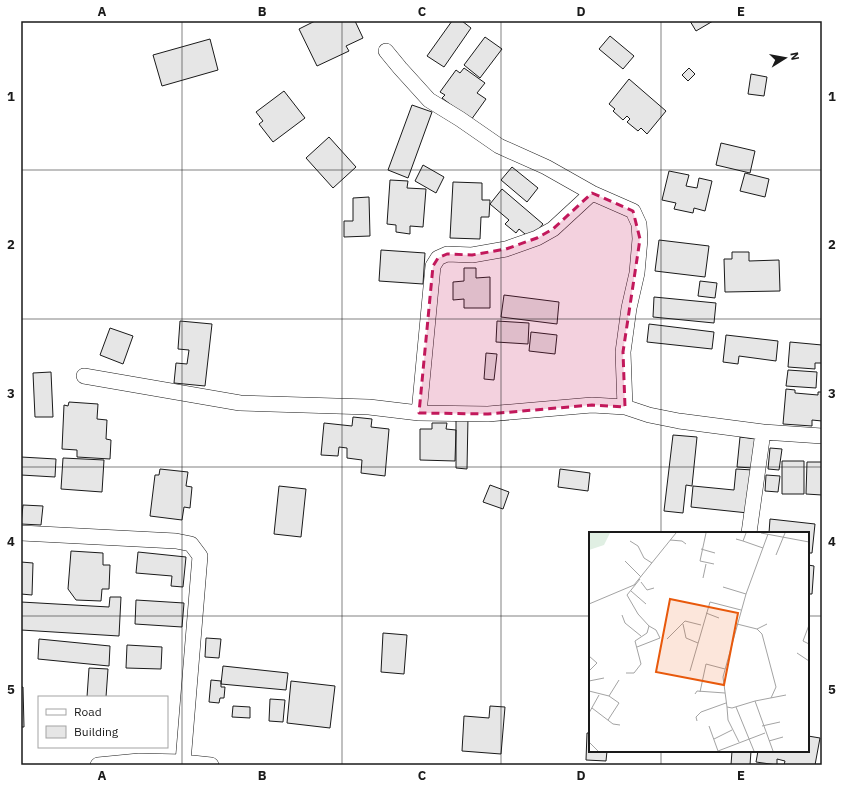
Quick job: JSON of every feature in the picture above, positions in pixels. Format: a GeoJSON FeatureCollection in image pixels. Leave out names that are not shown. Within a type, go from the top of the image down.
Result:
{"type":"FeatureCollection","features":[{"type":"Feature","properties":{"kind":"street"},"geometry":{"type":"LineString","coordinates":[[386,51],[429,100],[460,119],[498,146],[546,167],[592,193],[633,211],[639,224],[640,239],[636,273],[628,308],[623,352],[625,407]]}},
{"type":"Feature","properties":{"kind":"street"},"geometry":{"type":"LineString","coordinates":[[419,413],[433,266],[438,258],[447,254],[472,255],[506,249],[537,238],[553,229],[592,193]]}},
{"type":"Feature","properties":{"kind":"street"},"geometry":{"type":"LineString","coordinates":[[84,376],[240,403],[369,407],[419,413],[488,414],[592,406],[625,407],[649,415],[679,421],[763,432],[822,436]]}},
{"type":"Feature","properties":{"kind":"street"},"geometry":{"type":"LineString","coordinates":[[749,532],[763,432]]}},
{"type":"Feature","properties":{"kind":"street"},"geometry":{"type":"LineString","coordinates":[[21,533],[176,541],[192,544],[200,556],[183,762]]}},
{"type":"Feature","properties":{"kind":"street"},"geometry":{"type":"LineString","coordinates":[[98,765],[139,762],[183,762],[211,765]]}},
{"type":"Feature","properties":{"kind":"highlighted area"},"geometry":{"type":"Polygon","coordinates":[[[592,193],[633,211],[640,239],[623,352],[625,407],[592,405],[488,414],[419,413],[433,266],[438,258],[447,254],[472,255],[506,249],[537,238],[553,229],[592,193]]]}},
{"type":"Feature","properties":{"kind":"building"},"geometry":{"type":"Polygon","coordinates":[[[315,21],[355,21],[363,38],[346,46],[349,51],[317,66],[299,29],[315,21]]]}},
{"type":"Feature","properties":{"kind":"building"},"geometry":{"type":"Polygon","coordinates":[[[452,21],[462,21],[471,28],[444,67],[427,56],[452,21]]]}},
{"type":"Feature","properties":{"kind":"building"},"geometry":{"type":"Polygon","coordinates":[[[690,21],[713,21],[696,31],[690,21]]]}},
{"type":"Feature","properties":{"kind":"building"},"geometry":{"type":"Polygon","coordinates":[[[610,36],[634,56],[623,69],[599,49],[610,36]]]}},
{"type":"Feature","properties":{"kind":"building"},"geometry":{"type":"Polygon","coordinates":[[[485,37],[502,49],[480,78],[464,65],[485,37]]]}},
{"type":"Feature","properties":{"kind":"building"},"geometry":{"type":"Polygon","coordinates":[[[210,39],[218,70],[162,86],[153,55],[210,39]]]}},
{"type":"Feature","properties":{"kind":"building"},"geometry":{"type":"Polygon","coordinates":[[[464,68],[485,83],[477,93],[486,99],[471,120],[442,98],[445,95],[440,92],[456,70],[460,73],[464,68]]]}},
{"type":"Feature","properties":{"kind":"building"},"geometry":{"type":"Polygon","coordinates":[[[689,68],[695,74],[688,81],[682,75],[689,68]]]}},
{"type":"Feature","properties":{"kind":"building"},"geometry":{"type":"Polygon","coordinates":[[[751,74],[767,77],[764,96],[748,94],[751,74]]]}},
{"type":"Feature","properties":{"kind":"building"},"geometry":{"type":"Polygon","coordinates":[[[629,79],[666,111],[647,134],[641,128],[638,131],[627,122],[630,119],[627,116],[623,120],[613,111],[615,109],[609,104],[629,79]]]}},
{"type":"Feature","properties":{"kind":"building"},"geometry":{"type":"Polygon","coordinates":[[[284,91],[305,118],[273,142],[259,124],[263,121],[256,112],[284,91]]]}},
{"type":"Feature","properties":{"kind":"building"},"geometry":{"type":"Polygon","coordinates":[[[412,105],[432,112],[408,178],[388,170],[412,105]]]}},
{"type":"Feature","properties":{"kind":"building"},"geometry":{"type":"Polygon","coordinates":[[[329,137],[356,167],[333,188],[306,158],[329,137]]]}},
{"type":"Feature","properties":{"kind":"building"},"geometry":{"type":"Polygon","coordinates":[[[721,143],[755,151],[750,173],[716,165],[721,143]]]}},
{"type":"Feature","properties":{"kind":"building"},"geometry":{"type":"Polygon","coordinates":[[[423,165],[444,177],[436,193],[415,181],[423,165]]]}},
{"type":"Feature","properties":{"kind":"building"},"geometry":{"type":"Polygon","coordinates":[[[512,167],[538,188],[527,202],[501,180],[512,167]]]}},
{"type":"Feature","properties":{"kind":"building"},"geometry":{"type":"Polygon","coordinates":[[[669,171],[689,175],[686,186],[697,188],[699,178],[712,181],[705,211],[694,208],[693,213],[674,209],[676,203],[662,200],[669,171]]]}},
{"type":"Feature","properties":{"kind":"building"},"geometry":{"type":"Polygon","coordinates":[[[745,173],[769,179],[765,197],[740,191],[745,173]]]}},
{"type":"Feature","properties":{"kind":"building"},"geometry":{"type":"Polygon","coordinates":[[[390,180],[408,181],[407,188],[426,189],[423,227],[410,226],[410,234],[396,232],[396,225],[387,224],[390,180]]]}},
{"type":"Feature","properties":{"kind":"building"},"geometry":{"type":"Polygon","coordinates":[[[453,182],[482,183],[482,200],[490,200],[489,217],[481,217],[480,239],[450,238],[453,182]]]}},
{"type":"Feature","properties":{"kind":"building"},"geometry":{"type":"Polygon","coordinates":[[[502,189],[543,224],[531,239],[519,229],[516,233],[505,224],[509,220],[490,204],[502,189]]]}},
{"type":"Feature","properties":{"kind":"building"},"geometry":{"type":"Polygon","coordinates":[[[369,197],[370,236],[344,237],[344,221],[353,221],[353,198],[369,197]]]}},
{"type":"Feature","properties":{"kind":"building"},"geometry":{"type":"Polygon","coordinates":[[[659,240],[709,246],[705,277],[655,271],[659,240]]]}},
{"type":"Feature","properties":{"kind":"building"},"geometry":{"type":"Polygon","coordinates":[[[381,250],[425,253],[423,284],[379,281],[381,250]]]}},
{"type":"Feature","properties":{"kind":"building"},"geometry":{"type":"Polygon","coordinates":[[[732,252],[749,252],[749,261],[779,260],[780,291],[725,292],[724,259],[732,259],[732,252]]]}},
{"type":"Feature","properties":{"kind":"building"},"geometry":{"type":"Polygon","coordinates":[[[464,268],[476,268],[476,278],[490,277],[490,308],[464,308],[464,299],[453,300],[453,282],[464,281],[464,268]]]}},
{"type":"Feature","properties":{"kind":"building"},"geometry":{"type":"Polygon","coordinates":[[[700,281],[717,283],[715,298],[698,296],[700,281]]]}},
{"type":"Feature","properties":{"kind":"building"},"geometry":{"type":"Polygon","coordinates":[[[504,295],[559,302],[557,324],[501,317],[504,295]]]}},
{"type":"Feature","properties":{"kind":"building"},"geometry":{"type":"Polygon","coordinates":[[[654,297],[716,303],[714,323],[653,317],[654,297]]]}},
{"type":"Feature","properties":{"kind":"building"},"geometry":{"type":"Polygon","coordinates":[[[180,321],[212,324],[205,386],[174,383],[176,363],[187,364],[189,350],[178,349],[180,321]]]}},
{"type":"Feature","properties":{"kind":"building"},"geometry":{"type":"Polygon","coordinates":[[[497,321],[529,323],[528,344],[496,342],[497,321]]]}},
{"type":"Feature","properties":{"kind":"building"},"geometry":{"type":"Polygon","coordinates":[[[649,324],[714,332],[712,349],[647,342],[649,324]]]}},
{"type":"Feature","properties":{"kind":"building"},"geometry":{"type":"Polygon","coordinates":[[[110,328],[133,336],[123,364],[100,355],[110,328]]]}},
{"type":"Feature","properties":{"kind":"building"},"geometry":{"type":"Polygon","coordinates":[[[531,332],[557,335],[555,354],[529,351],[531,332]]]}},
{"type":"Feature","properties":{"kind":"building"},"geometry":{"type":"Polygon","coordinates":[[[726,335],[778,341],[776,361],[739,356],[738,364],[723,362],[726,335]]]}},
{"type":"Feature","properties":{"kind":"building"},"geometry":{"type":"Polygon","coordinates":[[[790,342],[822,345],[822,363],[815,363],[815,369],[788,367],[790,342]]]}},
{"type":"Feature","properties":{"kind":"building"},"geometry":{"type":"Polygon","coordinates":[[[486,353],[497,354],[494,380],[484,379],[486,353]]]}},
{"type":"Feature","properties":{"kind":"building"},"geometry":{"type":"Polygon","coordinates":[[[788,370],[817,372],[816,388],[786,386],[788,370]]]}},
{"type":"Feature","properties":{"kind":"building"},"geometry":{"type":"Polygon","coordinates":[[[51,372],[53,417],[35,417],[33,373],[51,372]]]}},
{"type":"Feature","properties":{"kind":"building"},"geometry":{"type":"Polygon","coordinates":[[[786,389],[795,390],[795,393],[818,395],[818,392],[822,392],[822,421],[812,420],[812,426],[783,424],[786,389]]]}},
{"type":"Feature","properties":{"kind":"building"},"geometry":{"type":"Polygon","coordinates":[[[69,402],[98,404],[97,419],[107,420],[106,439],[111,440],[110,459],[77,457],[77,450],[62,449],[64,405],[68,406],[69,402]]]}},
{"type":"Feature","properties":{"kind":"building"},"geometry":{"type":"Polygon","coordinates":[[[353,417],[372,419],[371,427],[389,429],[385,476],[361,473],[362,460],[347,458],[347,448],[339,447],[338,456],[321,455],[324,423],[352,426],[353,417]]]}},
{"type":"Feature","properties":{"kind":"building"},"geometry":{"type":"Polygon","coordinates":[[[456,417],[468,417],[467,469],[456,468],[456,417]]]}},
{"type":"Feature","properties":{"kind":"building"},"geometry":{"type":"Polygon","coordinates":[[[432,423],[447,423],[446,429],[456,430],[455,461],[420,460],[420,429],[432,429],[432,423]]]}},
{"type":"Feature","properties":{"kind":"building"},"geometry":{"type":"Polygon","coordinates":[[[673,435],[697,437],[692,486],[686,485],[683,513],[664,511],[673,435]]]}},
{"type":"Feature","properties":{"kind":"building"},"geometry":{"type":"Polygon","coordinates":[[[740,437],[756,439],[753,468],[737,467],[740,437]]]}},
{"type":"Feature","properties":{"kind":"building"},"geometry":{"type":"Polygon","coordinates":[[[770,448],[782,449],[779,470],[768,469],[770,448]]]}},
{"type":"Feature","properties":{"kind":"building"},"geometry":{"type":"Polygon","coordinates":[[[21,457],[56,459],[55,477],[21,475],[21,457]]]}},
{"type":"Feature","properties":{"kind":"building"},"geometry":{"type":"Polygon","coordinates":[[[63,458],[104,460],[102,492],[61,489],[63,458]]]}},
{"type":"Feature","properties":{"kind":"building"},"geometry":{"type":"Polygon","coordinates":[[[782,461],[804,461],[804,494],[782,494],[782,461]]]}},
{"type":"Feature","properties":{"kind":"building"},"geometry":{"type":"Polygon","coordinates":[[[807,462],[822,462],[822,495],[806,494],[807,462]]]}},
{"type":"Feature","properties":{"kind":"building"},"geometry":{"type":"Polygon","coordinates":[[[160,469],[188,472],[186,486],[192,487],[190,508],[184,507],[182,520],[150,516],[155,475],[159,475],[160,469]]]}},
{"type":"Feature","properties":{"kind":"building"},"geometry":{"type":"Polygon","coordinates":[[[560,469],[590,473],[588,491],[558,487],[560,469]]]}},
{"type":"Feature","properties":{"kind":"building"},"geometry":{"type":"Polygon","coordinates":[[[736,469],[753,470],[748,513],[691,507],[693,486],[734,490],[736,469]]]}},
{"type":"Feature","properties":{"kind":"building"},"geometry":{"type":"Polygon","coordinates":[[[766,475],[780,476],[778,492],[765,491],[766,475]]]}},
{"type":"Feature","properties":{"kind":"building"},"geometry":{"type":"Polygon","coordinates":[[[490,485],[509,492],[503,509],[483,502],[490,485]]]}},
{"type":"Feature","properties":{"kind":"building"},"geometry":{"type":"Polygon","coordinates":[[[279,486],[306,489],[301,537],[274,534],[279,486]]]}},
{"type":"Feature","properties":{"kind":"building"},"geometry":{"type":"Polygon","coordinates":[[[23,505],[43,506],[41,525],[21,524],[23,505]]]}},
{"type":"Feature","properties":{"kind":"building"},"geometry":{"type":"Polygon","coordinates":[[[770,519],[815,524],[812,553],[809,553],[809,532],[769,532],[770,519]]]}},
{"type":"Feature","properties":{"kind":"building"},"geometry":{"type":"Polygon","coordinates":[[[71,551],[103,553],[103,565],[110,565],[109,589],[102,589],[101,601],[76,600],[68,589],[71,551]]]}},
{"type":"Feature","properties":{"kind":"building"},"geometry":{"type":"Polygon","coordinates":[[[138,552],[186,557],[183,587],[171,586],[172,576],[136,573],[138,552]]]}},
{"type":"Feature","properties":{"kind":"building"},"geometry":{"type":"Polygon","coordinates":[[[21,562],[33,563],[32,595],[21,594],[21,562]]]}},
{"type":"Feature","properties":{"kind":"building"},"geometry":{"type":"Polygon","coordinates":[[[809,565],[814,566],[812,594],[809,594],[809,565]]]}},
{"type":"Feature","properties":{"kind":"building"},"geometry":{"type":"Polygon","coordinates":[[[110,597],[121,597],[119,636],[21,630],[21,602],[109,607],[110,597]]]}},
{"type":"Feature","properties":{"kind":"building"},"geometry":{"type":"Polygon","coordinates":[[[136,600],[184,603],[182,627],[135,624],[136,600]]]}},
{"type":"Feature","properties":{"kind":"building"},"geometry":{"type":"Polygon","coordinates":[[[383,633],[407,635],[404,674],[381,672],[383,633]]]}},
{"type":"Feature","properties":{"kind":"building"},"geometry":{"type":"Polygon","coordinates":[[[206,638],[221,639],[219,658],[205,657],[206,638]]]}},
{"type":"Feature","properties":{"kind":"building"},"geometry":{"type":"Polygon","coordinates":[[[39,639],[110,646],[109,666],[38,659],[39,639]]]}},
{"type":"Feature","properties":{"kind":"building"},"geometry":{"type":"Polygon","coordinates":[[[127,645],[162,647],[161,669],[126,668],[127,645]]]}},
{"type":"Feature","properties":{"kind":"building"},"geometry":{"type":"Polygon","coordinates":[[[223,666],[288,673],[286,690],[221,684],[223,666]]]}},
{"type":"Feature","properties":{"kind":"building"},"geometry":{"type":"Polygon","coordinates":[[[89,668],[108,669],[106,696],[87,696],[89,668]]]}},
{"type":"Feature","properties":{"kind":"building"},"geometry":{"type":"Polygon","coordinates":[[[211,680],[221,681],[221,687],[225,687],[224,698],[220,698],[219,703],[209,702],[211,680]]]}},
{"type":"Feature","properties":{"kind":"building"},"geometry":{"type":"Polygon","coordinates":[[[291,681],[335,686],[330,728],[287,723],[291,681]]]}},
{"type":"Feature","properties":{"kind":"building"},"geometry":{"type":"Polygon","coordinates":[[[21,687],[23,687],[24,727],[21,727],[21,687]]]}},
{"type":"Feature","properties":{"kind":"building"},"geometry":{"type":"Polygon","coordinates":[[[270,699],[285,700],[283,722],[269,721],[270,699]]]}},
{"type":"Feature","properties":{"kind":"building"},"geometry":{"type":"Polygon","coordinates":[[[233,706],[250,707],[250,718],[232,717],[233,706]]]}},
{"type":"Feature","properties":{"kind":"building"},"geometry":{"type":"Polygon","coordinates":[[[490,706],[505,707],[501,754],[462,751],[464,716],[489,718],[490,706]]]}},
{"type":"Feature","properties":{"kind":"building"},"geometry":{"type":"Polygon","coordinates":[[[587,733],[589,733],[589,752],[607,752],[606,761],[586,760],[587,733]]]}},
{"type":"Feature","properties":{"kind":"building"},"geometry":{"type":"Polygon","coordinates":[[[809,736],[820,738],[815,765],[784,765],[785,761],[777,759],[777,765],[756,762],[758,752],[809,752],[809,736]]]}},
{"type":"Feature","properties":{"kind":"building"},"geometry":{"type":"Polygon","coordinates":[[[732,752],[751,752],[750,765],[731,765],[732,752]]]}}]}
